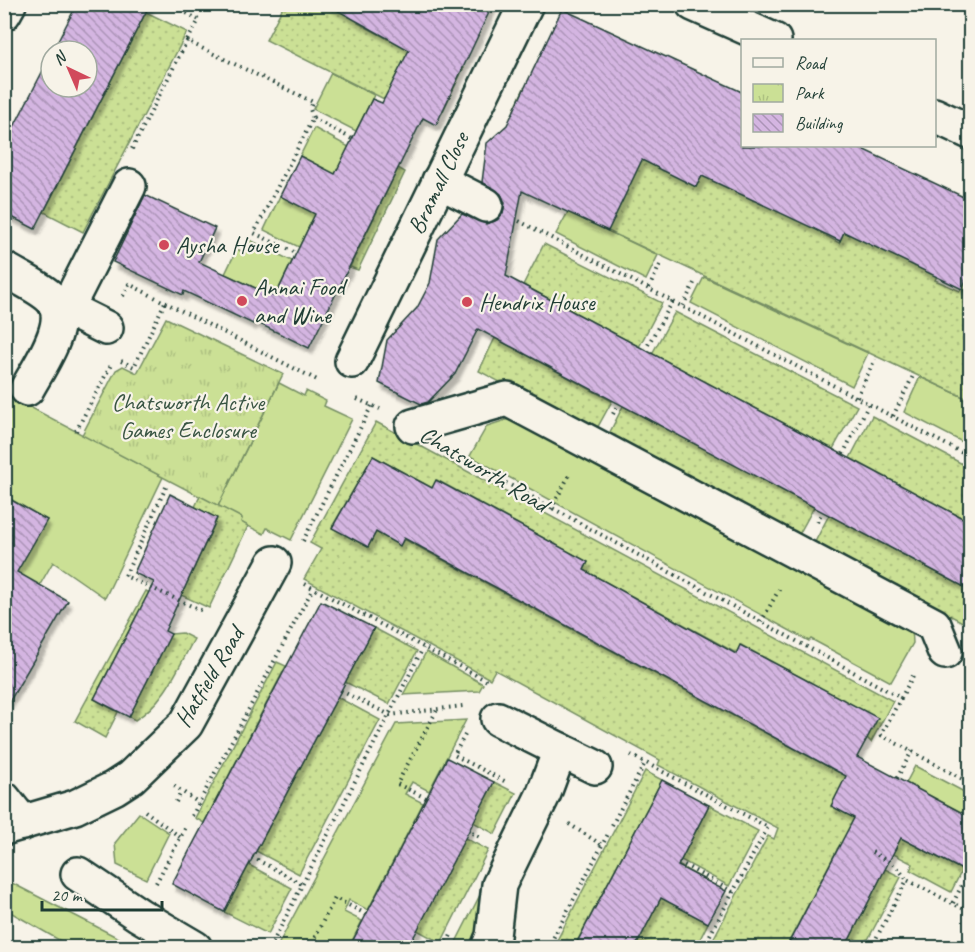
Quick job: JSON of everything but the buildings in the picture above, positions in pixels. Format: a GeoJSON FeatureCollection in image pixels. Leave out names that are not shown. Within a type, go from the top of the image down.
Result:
{"type":"FeatureCollection","features":[{"type":"Feature","properties":{"kind":"street"},"geometry":{"type":"LineString","coordinates":[[4,13],[9,4]]}},
{"type":"Feature","properties":{"kind":"street","name":"Bramall Close"},"geometry":{"type":"LineString","coordinates":[[352,361],[526,4]]}},
{"type":"Feature","properties":{"kind":"street"},"geometry":{"type":"LineString","coordinates":[[693,4],[772,39]]}},
{"type":"Feature","properties":{"kind":"street"},"geometry":{"type":"LineString","coordinates":[[936,116],[970,132]]}},
{"type":"Feature","properties":{"kind":"street"},"geometry":{"type":"LineString","coordinates":[[27,388],[54,341],[61,305],[128,172]]}},
{"type":"Feature","properties":{"kind":"street"},"geometry":{"type":"LineString","coordinates":[[438,181],[486,205]]}},
{"type":"Feature","properties":{"kind":"street"},"geometry":{"type":"LineString","coordinates":[[4,269],[61,305],[110,343]]}},
{"type":"Feature","properties":{"kind":"street","name":"Chatsworth Road"},"geometry":{"type":"LineString","coordinates":[[412,426],[507,399],[947,648]]}},
{"type":"Feature","properties":{"kind":"street","name":"Hatfield Road"},"geometry":{"type":"LineString","coordinates":[[11,816],[75,807],[131,777],[186,724],[238,627],[287,556]]}},
{"type":"Feature","properties":{"kind":"street"},"geometry":{"type":"LineString","coordinates":[[484,712],[595,767]]}},
{"type":"Feature","properties":{"kind":"street"},"geometry":{"type":"LineString","coordinates":[[488,948],[493,936],[499,885],[544,793],[560,750]]}},
{"type":"Feature","properties":{"kind":"street"},"geometry":{"type":"LineString","coordinates":[[78,874],[139,915],[195,948]]}},
{"type":"Feature","properties":{"kind":"path"},"geometry":{"type":"LineString","coordinates":[[128,172],[187,41],[199,20],[171,4]]}},
{"type":"Feature","properties":{"kind":"path"},"geometry":{"type":"LineString","coordinates":[[187,41],[313,102],[310,109],[313,118],[352,139]]}},
{"type":"Feature","properties":{"kind":"path"},"geometry":{"type":"LineString","coordinates":[[296,253],[254,234],[313,118]]}},
{"type":"Feature","properties":{"kind":"path"},"geometry":{"type":"LineString","coordinates":[[486,205],[970,457]]}},
{"type":"Feature","properties":{"kind":"path"},"geometry":{"type":"LineString","coordinates":[[649,288],[660,265]]}},
{"type":"Feature","properties":{"kind":"path"},"geometry":{"type":"LineString","coordinates":[[683,306],[695,281]]}},
{"type":"Feature","properties":{"kind":"path"},"geometry":{"type":"LineString","coordinates":[[645,350],[673,301]]}},
{"type":"Feature","properties":{"kind":"path"},"geometry":{"type":"LineString","coordinates":[[165,302],[327,384]]}},
{"type":"Feature","properties":{"kind":"path"},"geometry":{"type":"LineString","coordinates":[[76,431],[102,381],[110,343]]}},
{"type":"Feature","properties":{"kind":"path"},"geometry":{"type":"LineString","coordinates":[[857,397],[875,359]]}},
{"type":"Feature","properties":{"kind":"path"},"geometry":{"type":"LineString","coordinates":[[893,416],[912,376]]}},
{"type":"Feature","properties":{"kind":"path"},"geometry":{"type":"LineString","coordinates":[[102,381],[108,384]]}},
{"type":"Feature","properties":{"kind":"path"},"geometry":{"type":"LineString","coordinates":[[843,454],[870,404]]}},
{"type":"Feature","properties":{"kind":"path"},"geometry":{"type":"LineString","coordinates":[[372,405],[287,556],[312,590],[490,684]]}},
{"type":"Feature","properties":{"kind":"path","name":"Chatsworth Road"},"geometry":{"type":"LineString","coordinates":[[412,426],[465,463],[901,698]]}},
{"type":"Feature","properties":{"kind":"path"},"geometry":{"type":"LineString","coordinates":[[166,487],[125,576],[238,627]]}},
{"type":"Feature","properties":{"kind":"path"},"geometry":{"type":"LineString","coordinates":[[192,816],[280,656],[312,590]]}},
{"type":"Feature","properties":{"kind":"path"},"geometry":{"type":"LineString","coordinates":[[947,648],[931,643],[882,735],[970,783]]}},
{"type":"Feature","properties":{"kind":"path"},"geometry":{"type":"LineString","coordinates":[[270,948],[423,648]]}},
{"type":"Feature","properties":{"kind":"path"},"geometry":{"type":"LineString","coordinates":[[341,691],[390,715],[438,707],[484,712]]}},
{"type":"Feature","properties":{"kind":"path"},"geometry":{"type":"LineString","coordinates":[[426,798],[397,784],[438,707]]}},
{"type":"Feature","properties":{"kind":"path"},"geometry":{"type":"LineString","coordinates":[[897,778],[912,751]]}},
{"type":"Feature","properties":{"kind":"path"},"geometry":{"type":"LineString","coordinates":[[625,752],[768,827],[704,948]]}},
{"type":"Feature","properties":{"kind":"path"},"geometry":{"type":"LineString","coordinates":[[612,825],[645,763]]}},
{"type":"Feature","properties":{"kind":"path"},"geometry":{"type":"LineString","coordinates":[[176,802],[181,792]]}},
{"type":"Feature","properties":{"kind":"path"},"geometry":{"type":"LineString","coordinates":[[139,915],[187,825]]}},
{"type":"Feature","properties":{"kind":"path"},"geometry":{"type":"LineString","coordinates":[[591,839],[595,832]]}},
{"type":"Feature","properties":{"kind":"path"},"geometry":{"type":"LineString","coordinates":[[548,948],[608,834]]}},
{"type":"Feature","properties":{"kind":"path"},"geometry":{"type":"LineString","coordinates":[[872,852],[897,867],[908,880],[970,912]]}},
{"type":"Feature","properties":{"kind":"path"},"geometry":{"type":"LineString","coordinates":[[252,857],[302,884]]}},
{"type":"Feature","properties":{"kind":"path"},"geometry":{"type":"LineString","coordinates":[[679,862],[733,892]]}},
{"type":"Feature","properties":{"kind":"path"},"geometry":{"type":"LineString","coordinates":[[953,903],[968,873]]}},
{"type":"Feature","properties":{"kind":"path"},"geometry":{"type":"LineString","coordinates":[[871,948],[908,880]]}},
{"type":"Feature","properties":{"kind":"path"},"geometry":{"type":"LineString","coordinates":[[309,948],[335,898],[366,914]]}},
{"type":"Feature","properties":{"kind":"path"},"geometry":{"type":"LineString","coordinates":[[417,942],[426,948]]}},
{"type":"Feature","properties":{"kind":"green space"},"geometry":{"type":"Polygon","coordinates":[[[284,5],[321,5],[333,11],[337,5],[367,5],[358,23],[390,40],[409,5],[432,5],[409,51],[464,67],[442,113],[415,99],[408,111],[266,40],[284,5]]]}},
{"type":"Feature","properties":{"kind":"green space"},"geometry":{"type":"Polygon","coordinates":[[[146,12],[187,32],[83,232],[44,212],[146,12]]]}},
{"type":"Feature","properties":{"kind":"green space"},"geometry":{"type":"Polygon","coordinates":[[[331,73],[374,95],[356,131],[313,109],[331,73]]]}},
{"type":"Feature","properties":{"kind":"green space"},"geometry":{"type":"Polygon","coordinates":[[[524,88],[558,105],[696,187],[702,176],[843,187],[821,233],[839,243],[844,232],[867,242],[954,240],[935,280],[960,291],[970,270],[970,400],[608,231],[533,120],[514,110],[524,88]]]}},
{"type":"Feature","properties":{"kind":"green space"},"geometry":{"type":"Polygon","coordinates":[[[314,128],[349,147],[299,247],[264,230],[280,196],[315,164],[300,156],[314,128]]]}},
{"type":"Feature","properties":{"kind":"green space"},"geometry":{"type":"Polygon","coordinates":[[[398,168],[405,172],[358,270],[350,267],[398,168]]]}},
{"type":"Feature","properties":{"kind":"green space"},"geometry":{"type":"Polygon","coordinates":[[[568,212],[658,255],[646,280],[556,234],[568,212]]]}},
{"type":"Feature","properties":{"kind":"green space"},"geometry":{"type":"Polygon","coordinates":[[[250,240],[292,261],[275,297],[225,274],[237,249],[243,252],[250,240]]]}},
{"type":"Feature","properties":{"kind":"green space"},"geometry":{"type":"Polygon","coordinates":[[[544,244],[662,303],[639,347],[523,285],[544,244]]]}},
{"type":"Feature","properties":{"kind":"green space"},"geometry":{"type":"Polygon","coordinates":[[[704,277],[868,353],[852,386],[691,303],[704,277]]]}},
{"type":"Feature","properties":{"kind":"green space"},"geometry":{"type":"Polygon","coordinates":[[[675,312],[857,406],[833,449],[652,354],[675,312]]]}},
{"type":"Feature","properties":{"kind":"green space","name":"Chatsworth Active Games Enclosure"},"geometry":{"type":"Polygon","coordinates":[[[166,318],[283,374],[218,506],[82,435],[116,370],[123,366],[137,373],[166,318]]]}},
{"type":"Feature","properties":{"kind":"green space"},"geometry":{"type":"Polygon","coordinates":[[[495,338],[612,401],[595,432],[479,371],[495,338]]]}},
{"type":"Feature","properties":{"kind":"green space"},"geometry":{"type":"Polygon","coordinates":[[[920,377],[970,400],[970,446],[904,412],[920,377]]]}},
{"type":"Feature","properties":{"kind":"green space"},"geometry":{"type":"Polygon","coordinates":[[[279,383],[304,396],[306,391],[326,401],[324,406],[352,419],[291,540],[267,528],[264,534],[240,522],[242,519],[218,506],[279,383]]]}},
{"type":"Feature","properties":{"kind":"green space"},"geometry":{"type":"Polygon","coordinates":[[[5,389],[7,395],[163,477],[105,598],[53,562],[5,646],[5,570],[47,520],[5,496],[5,389]]]}},
{"type":"Feature","properties":{"kind":"green space"},"geometry":{"type":"Polygon","coordinates":[[[623,406],[814,507],[797,538],[607,438],[623,406]]]}},
{"type":"Feature","properties":{"kind":"green space"},"geometry":{"type":"Polygon","coordinates":[[[872,416],[970,468],[970,522],[850,458],[872,416]]]}},
{"type":"Feature","properties":{"kind":"green space"},"geometry":{"type":"Polygon","coordinates":[[[515,417],[912,628],[913,643],[891,682],[811,639],[809,641],[470,456],[487,426],[515,417]]]}},
{"type":"Feature","properties":{"kind":"green space"},"geometry":{"type":"Polygon","coordinates":[[[376,422],[893,701],[871,742],[812,683],[741,645],[736,653],[584,570],[588,562],[437,480],[432,488],[373,456],[332,527],[368,547],[376,532],[400,545],[404,539],[838,772],[849,753],[866,824],[839,846],[786,947],[709,947],[768,836],[774,839],[778,828],[658,765],[660,760],[495,670],[490,679],[304,579],[321,549],[310,543],[376,422]]]}},
{"type":"Feature","properties":{"kind":"green space"},"geometry":{"type":"Polygon","coordinates":[[[200,496],[242,518],[241,522],[248,526],[209,608],[181,595],[217,519],[195,507],[200,496]]]}},
{"type":"Feature","properties":{"kind":"green space"},"geometry":{"type":"Polygon","coordinates":[[[829,515],[970,590],[970,626],[814,544],[829,515]]]}},
{"type":"Feature","properties":{"kind":"green space"},"geometry":{"type":"Polygon","coordinates":[[[146,591],[167,601],[136,617],[94,699],[118,712],[105,738],[75,721],[146,591]]]}},
{"type":"Feature","properties":{"kind":"green space"},"geometry":{"type":"Polygon","coordinates":[[[374,628],[417,651],[389,704],[345,682],[374,628]]]}},
{"type":"Feature","properties":{"kind":"green space"},"geometry":{"type":"Polygon","coordinates":[[[182,633],[194,639],[170,684],[145,713],[135,720],[129,717],[169,637],[171,634],[182,633]]]}},
{"type":"Feature","properties":{"kind":"green space"},"geometry":{"type":"Polygon","coordinates":[[[426,652],[483,684],[479,691],[403,695],[426,652]]]}},
{"type":"Feature","properties":{"kind":"green space"},"geometry":{"type":"Polygon","coordinates":[[[277,662],[286,666],[204,823],[195,818],[277,662]]]}},
{"type":"Feature","properties":{"kind":"green space"},"geometry":{"type":"Polygon","coordinates":[[[337,697],[380,720],[299,874],[256,851],[337,697]]]}},
{"type":"Feature","properties":{"kind":"green space"},"geometry":{"type":"Polygon","coordinates":[[[466,720],[429,791],[412,782],[405,794],[423,803],[368,910],[349,900],[344,912],[362,921],[349,947],[277,947],[396,724],[466,720]]]}},
{"type":"Feature","properties":{"kind":"green space"},"geometry":{"type":"Polygon","coordinates":[[[915,766],[970,795],[970,817],[906,783],[915,766]]]}},
{"type":"Feature","properties":{"kind":"green space"},"geometry":{"type":"Polygon","coordinates":[[[645,771],[662,780],[574,947],[553,948],[645,771]]]}},
{"type":"Feature","properties":{"kind":"green space"},"geometry":{"type":"Polygon","coordinates":[[[494,782],[516,793],[495,834],[473,822],[494,782]]]}},
{"type":"Feature","properties":{"kind":"green space"},"geometry":{"type":"Polygon","coordinates":[[[709,805],[758,831],[729,886],[681,860],[709,805]]]}},
{"type":"Feature","properties":{"kind":"green space"},"geometry":{"type":"Polygon","coordinates":[[[139,813],[169,833],[146,879],[117,865],[115,843],[139,813]]]}},
{"type":"Feature","properties":{"kind":"green space"},"geometry":{"type":"Polygon","coordinates":[[[884,829],[962,870],[951,892],[910,870],[913,864],[876,845],[884,829]]]}},
{"type":"Feature","properties":{"kind":"green space"},"geometry":{"type":"Polygon","coordinates":[[[465,838],[488,850],[441,943],[417,930],[465,838]]]}},
{"type":"Feature","properties":{"kind":"green space"},"geometry":{"type":"Polygon","coordinates":[[[249,865],[292,888],[268,934],[224,912],[249,865]]]}},
{"type":"Feature","properties":{"kind":"green space"},"geometry":{"type":"Polygon","coordinates":[[[678,865],[716,886],[698,917],[708,923],[696,947],[635,948],[678,865]]]}},
{"type":"Feature","properties":{"kind":"green space"},"geometry":{"type":"Polygon","coordinates":[[[885,869],[901,877],[864,947],[847,944],[885,869]]]}},
{"type":"Feature","properties":{"kind":"green space"},"geometry":{"type":"Polygon","coordinates":[[[4,879],[136,947],[71,947],[5,909],[4,879]]]}},
{"type":"Feature","properties":{"kind":"green space"},"geometry":{"type":"Polygon","coordinates":[[[480,895],[487,898],[476,947],[453,948],[480,895]]]}},
{"type":"Feature","properties":{"kind":"place","name":"Aysha House"},"geometry":{"type":"Point","coordinates":[164,245]}},
{"type":"Feature","properties":{"kind":"place","name":"Annai Food and Wine"},"geometry":{"type":"Point","coordinates":[242,301]}},
{"type":"Feature","properties":{"kind":"place","name":"Hendrix House"},"geometry":{"type":"Point","coordinates":[467,302]}}]}
